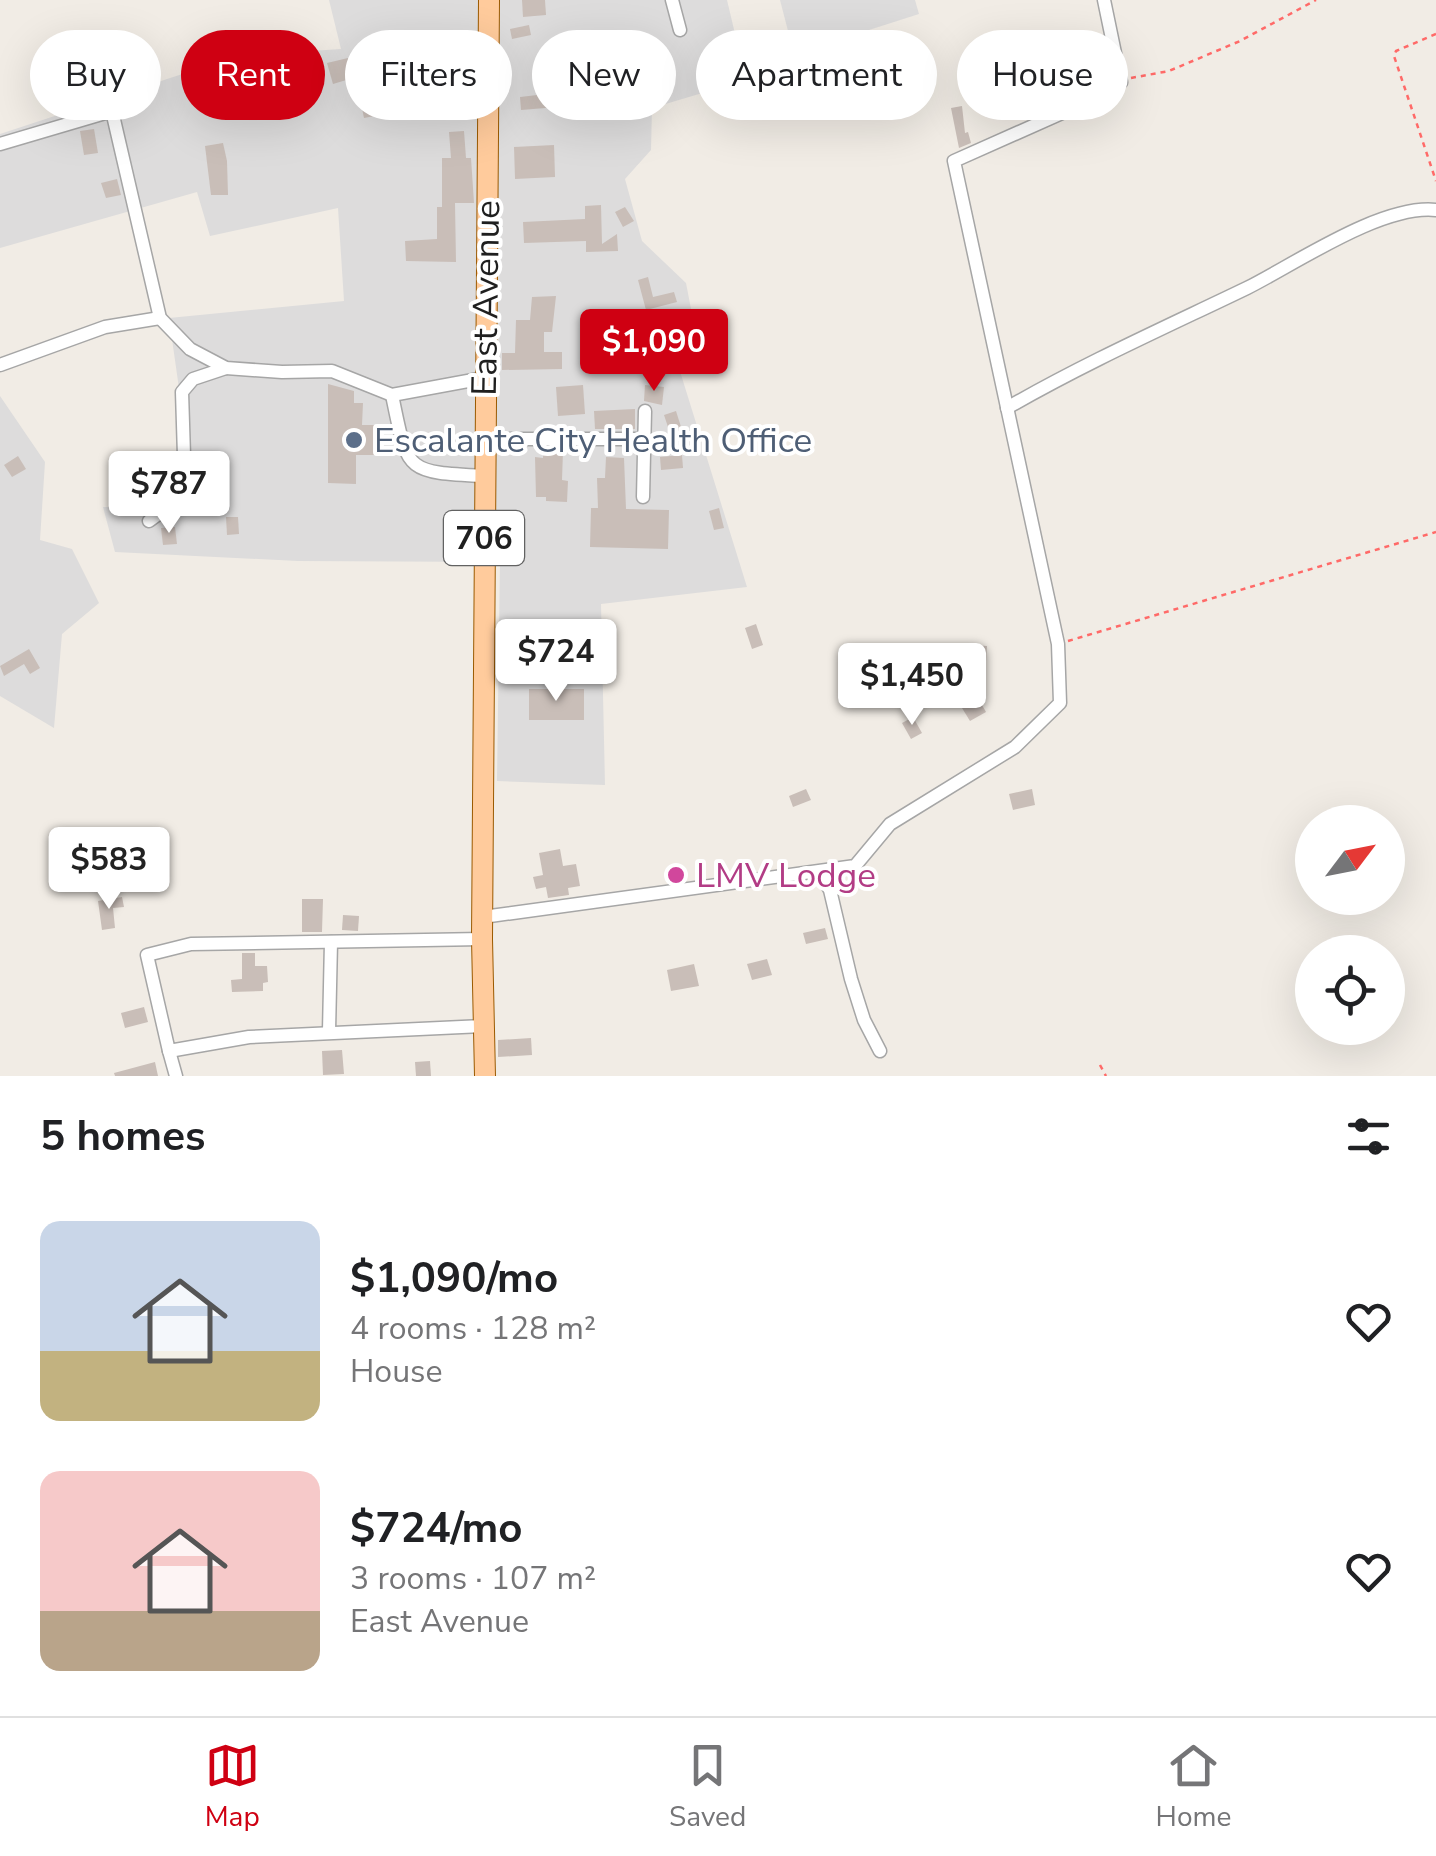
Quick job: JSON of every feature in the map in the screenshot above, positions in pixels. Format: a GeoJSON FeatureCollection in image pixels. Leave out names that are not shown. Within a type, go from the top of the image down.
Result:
{"type":"FeatureCollection","features":[{"type":"Feature","properties":{"kind":"main road","name":"East Avenue"},"geometry":{"type":"LineString","coordinates":[[485,1076],[484,378],[489,0]]}},
{"type":"Feature","properties":{"kind":"street"},"geometry":{"type":"LineString","coordinates":[[672,0],[680,30]]}},
{"type":"Feature","properties":{"kind":"street"},"geometry":{"type":"LineString","coordinates":[[1104,0],[1110,30]]}},
{"type":"Feature","properties":{"kind":"street"},"geometry":{"type":"LineString","coordinates":[[0,144],[112,111],[160,318],[190,349],[226,368]]}},
{"type":"Feature","properties":{"kind":"street"},"geometry":{"type":"LineString","coordinates":[[483,917],[855,866],[890,824],[1015,747],[1060,703],[1058,644],[954,162],[1047,120]]}},
{"type":"Feature","properties":{"kind":"street"},"geometry":{"type":"LineString","coordinates":[[1007,408],[1064,375],[1367,224],[1436,210]]}},
{"type":"Feature","properties":{"kind":"street"},"geometry":{"type":"LineString","coordinates":[[0,365],[105,327],[160,318]]}},
{"type":"Feature","properties":{"kind":"street"},"geometry":{"type":"LineString","coordinates":[[148,521],[179,499],[185,488],[182,392],[193,379],[226,368],[332,370],[392,394],[484,378]]}},
{"type":"Feature","properties":{"kind":"street"},"geometry":{"type":"LineString","coordinates":[[392,394],[404,452],[414,466],[433,474],[484,476]]}},
{"type":"Feature","properties":{"kind":"street"},"geometry":{"type":"LineString","coordinates":[[642,497],[645,411]]}},
{"type":"Feature","properties":{"kind":"street"},"geometry":{"type":"LineString","coordinates":[[484,440],[644,439]]}},
{"type":"Feature","properties":{"kind":"street"},"geometry":{"type":"LineString","coordinates":[[819,872],[830,890],[864,1020],[880,1051]]}},
{"type":"Feature","properties":{"kind":"street"},"geometry":{"type":"LineString","coordinates":[[176,1076],[147,955],[191,944],[482,939]]}},
{"type":"Feature","properties":{"kind":"street"},"geometry":{"type":"LineString","coordinates":[[329,1031],[331,942]]}},
{"type":"Feature","properties":{"kind":"street"},"geometry":{"type":"LineString","coordinates":[[169,1051],[249,1037],[483,1026]]}},
{"type":"Feature","properties":{"kind":"path"},"geometry":{"type":"LineString","coordinates":[[1128,80],[1168,71],[1240,41],[1316,0]]}},
{"type":"Feature","properties":{"kind":"path"},"geometry":{"type":"LineString","coordinates":[[1436,34],[1396,51],[1394,56],[1436,182]]}},
{"type":"Feature","properties":{"kind":"path"},"geometry":{"type":"LineString","coordinates":[[1058,644],[1436,532]]}},
{"type":"Feature","properties":{"kind":"path"},"geometry":{"type":"LineString","coordinates":[[1100,1065],[1106,1076]]}},
{"type":"Feature","properties":{"kind":"shaded area"},"geometry":{"type":"Polygon","coordinates":[[[329,0],[727,0],[734,30],[696,30],[696,95],[676,101],[676,30],[532,30],[532,120],[652,120],[651,150],[625,179],[642,241],[686,283],[692,314],[665,323],[747,587],[601,604],[605,785],[497,781],[500,562],[298,561],[115,552],[103,507],[196,508],[169,318],[344,301],[338,208],[210,236],[197,192],[0,248],[0,134],[43,120],[161,120],[161,81],[181,74],[181,120],[325,120],[325,50],[341,49],[329,0]]]}},
{"type":"Feature","properties":{"kind":"shaded area"},"geometry":{"type":"Polygon","coordinates":[[[780,0],[915,0],[919,14],[869,30],[788,30],[780,0]]]}},
{"type":"Feature","properties":{"kind":"shaded area"},"geometry":{"type":"Polygon","coordinates":[[[0,396],[45,462],[40,540],[72,549],[99,603],[62,634],[54,728],[0,696],[0,396]]]}},
{"type":"Feature","properties":{"kind":"building"},"geometry":{"type":"Polygon","coordinates":[[[522,0],[545,0],[546,15],[523,17],[522,0]]]}},
{"type":"Feature","properties":{"kind":"building"},"geometry":{"type":"Polygon","coordinates":[[[529,25],[531,35],[512,39],[510,29],[529,25]]]}},
{"type":"Feature","properties":{"kind":"building"},"geometry":{"type":"Polygon","coordinates":[[[345,59],[345,80],[333,84],[327,63],[345,59]]]}},
{"type":"Feature","properties":{"kind":"building"},"geometry":{"type":"Polygon","coordinates":[[[532,96],[532,109],[521,110],[520,97],[532,96]]]}},
{"type":"Feature","properties":{"kind":"building"},"geometry":{"type":"Polygon","coordinates":[[[957,107],[957,120],[964,120],[971,143],[959,148],[951,108],[957,107]]]}},
{"type":"Feature","properties":{"kind":"building"},"geometry":{"type":"Polygon","coordinates":[[[94,129],[98,153],[84,155],[80,131],[94,129]]]}},
{"type":"Feature","properties":{"kind":"building"},"geometry":{"type":"Polygon","coordinates":[[[464,131],[466,158],[471,158],[474,203],[455,203],[456,262],[406,261],[405,241],[437,239],[437,207],[442,207],[442,158],[451,158],[449,132],[464,131]]]}},
{"type":"Feature","properties":{"kind":"building"},"geometry":{"type":"Polygon","coordinates":[[[223,143],[228,195],[211,195],[205,146],[223,143]]]}},
{"type":"Feature","properties":{"kind":"building"},"geometry":{"type":"Polygon","coordinates":[[[554,145],[555,177],[515,179],[514,147],[554,145]]]}},
{"type":"Feature","properties":{"kind":"building"},"geometry":{"type":"Polygon","coordinates":[[[117,179],[121,195],[106,198],[101,183],[117,179]]]}},
{"type":"Feature","properties":{"kind":"building"},"geometry":{"type":"Polygon","coordinates":[[[601,205],[602,244],[617,234],[618,251],[586,252],[586,241],[524,243],[523,222],[585,219],[585,206],[601,205]]]}},
{"type":"Feature","properties":{"kind":"building"},"geometry":{"type":"Polygon","coordinates":[[[625,207],[634,221],[623,227],[615,212],[625,207]]]}},
{"type":"Feature","properties":{"kind":"building"},"geometry":{"type":"Polygon","coordinates":[[[648,277],[653,297],[674,292],[677,302],[646,310],[638,280],[648,277]]]}},
{"type":"Feature","properties":{"kind":"building"},"geometry":{"type":"Polygon","coordinates":[[[556,296],[552,332],[544,332],[544,352],[562,352],[562,369],[502,370],[502,353],[515,353],[516,320],[530,320],[532,297],[556,296]]]}},
{"type":"Feature","properties":{"kind":"building"},"geometry":{"type":"Polygon","coordinates":[[[636,318],[648,318],[648,335],[635,335],[636,318]]]}},
{"type":"Feature","properties":{"kind":"building"},"geometry":{"type":"Polygon","coordinates":[[[649,352],[663,353],[662,368],[648,367],[649,352]]]}},
{"type":"Feature","properties":{"kind":"building","name":"Escalante City Health Office"},"geometry":{"type":"Polygon","coordinates":[[[328,384],[354,391],[354,403],[363,403],[362,425],[380,425],[380,455],[356,455],[356,484],[328,483],[328,384]]]}},
{"type":"Feature","properties":{"kind":"building"},"geometry":{"type":"Polygon","coordinates":[[[583,385],[585,414],[558,416],[556,387],[583,385]]]}},
{"type":"Feature","properties":{"kind":"building"},"geometry":{"type":"Polygon","coordinates":[[[645,385],[664,387],[662,405],[644,401],[645,385]]]}},
{"type":"Feature","properties":{"kind":"building"},"geometry":{"type":"Polygon","coordinates":[[[635,409],[635,429],[595,429],[594,411],[635,409]]]}},
{"type":"Feature","properties":{"kind":"building"},"geometry":{"type":"Polygon","coordinates":[[[676,411],[682,430],[670,433],[664,415],[676,411]]]}},
{"type":"Feature","properties":{"kind":"building"},"geometry":{"type":"Polygon","coordinates":[[[543,451],[563,451],[562,480],[568,481],[567,502],[536,497],[535,457],[543,458],[543,451]]]}},
{"type":"Feature","properties":{"kind":"building"},"geometry":{"type":"Polygon","coordinates":[[[682,455],[683,468],[661,470],[660,457],[682,455]]]}},
{"type":"Feature","properties":{"kind":"building"},"geometry":{"type":"Polygon","coordinates":[[[18,456],[26,469],[12,477],[4,465],[18,456]]]}},
{"type":"Feature","properties":{"kind":"building"},"geometry":{"type":"Polygon","coordinates":[[[606,457],[624,458],[626,509],[669,510],[668,549],[590,547],[591,508],[598,508],[597,478],[605,478],[606,457]]]}},
{"type":"Feature","properties":{"kind":"building"},"geometry":{"type":"Polygon","coordinates":[[[719,508],[724,528],[714,530],[709,511],[719,508]]]}},
{"type":"Feature","properties":{"kind":"building"},"geometry":{"type":"Polygon","coordinates":[[[226,517],[238,517],[239,534],[227,535],[226,517]]]}},
{"type":"Feature","properties":{"kind":"building"},"geometry":{"type":"Polygon","coordinates":[[[175,527],[177,544],[163,545],[161,528],[175,527]]]}},
{"type":"Feature","properties":{"kind":"building"},"geometry":{"type":"Polygon","coordinates":[[[756,624],[763,645],[752,649],[745,628],[756,624]]]}},
{"type":"Feature","properties":{"kind":"building"},"geometry":{"type":"Polygon","coordinates":[[[971,645],[987,646],[986,661],[970,660],[971,645]]]}},
{"type":"Feature","properties":{"kind":"building"},"geometry":{"type":"Polygon","coordinates":[[[29,649],[40,668],[30,674],[24,664],[4,676],[0,666],[29,649]]]}},
{"type":"Feature","properties":{"kind":"building"},"geometry":{"type":"Polygon","coordinates":[[[529,689],[584,689],[584,720],[529,720],[529,689]]]}},
{"type":"Feature","properties":{"kind":"building"},"geometry":{"type":"Polygon","coordinates":[[[978,698],[986,712],[970,721],[962,708],[978,698]]]}},
{"type":"Feature","properties":{"kind":"building"},"geometry":{"type":"Polygon","coordinates":[[[913,717],[922,733],[911,739],[902,723],[913,717]]]}},
{"type":"Feature","properties":{"kind":"building"},"geometry":{"type":"Polygon","coordinates":[[[806,789],[811,800],[793,807],[789,796],[806,789]]]}},
{"type":"Feature","properties":{"kind":"building"},"geometry":{"type":"Polygon","coordinates":[[[1032,789],[1035,805],[1013,810],[1009,794],[1032,789]]]}},
{"type":"Feature","properties":{"kind":"building"},"geometry":{"type":"Polygon","coordinates":[[[560,849],[563,866],[576,864],[580,886],[568,888],[569,895],[548,898],[546,887],[536,889],[533,877],[543,875],[539,853],[560,849]]]}},
{"type":"Feature","properties":{"kind":"building"},"geometry":{"type":"Polygon","coordinates":[[[122,897],[124,907],[113,908],[115,928],[102,930],[98,901],[122,897]]]}},
{"type":"Feature","properties":{"kind":"building"},"geometry":{"type":"Polygon","coordinates":[[[302,899],[323,899],[322,932],[302,932],[302,899]]]}},
{"type":"Feature","properties":{"kind":"building"},"geometry":{"type":"Polygon","coordinates":[[[343,915],[359,916],[358,931],[342,930],[343,915]]]}},
{"type":"Feature","properties":{"kind":"building"},"geometry":{"type":"Polygon","coordinates":[[[825,928],[828,939],[806,944],[803,933],[825,928]]]}},
{"type":"Feature","properties":{"kind":"building"},"geometry":{"type":"Polygon","coordinates":[[[242,953],[255,953],[255,966],[267,966],[268,982],[263,983],[263,991],[232,992],[231,980],[242,979],[242,953]]]}},
{"type":"Feature","properties":{"kind":"building"},"geometry":{"type":"Polygon","coordinates":[[[767,959],[772,975],[752,980],[747,964],[767,959]]]}},
{"type":"Feature","properties":{"kind":"building"},"geometry":{"type":"Polygon","coordinates":[[[694,964],[699,986],[671,991],[667,970],[694,964]]]}},
{"type":"Feature","properties":{"kind":"building"},"geometry":{"type":"Polygon","coordinates":[[[144,1007],[148,1022],[125,1028],[121,1013],[144,1007]]]}},
{"type":"Feature","properties":{"kind":"building"},"geometry":{"type":"Polygon","coordinates":[[[531,1038],[532,1055],[498,1057],[498,1040],[531,1038]]]}},
{"type":"Feature","properties":{"kind":"building"},"geometry":{"type":"Polygon","coordinates":[[[342,1050],[344,1074],[323,1075],[322,1051],[342,1050]]]}},
{"type":"Feature","properties":{"kind":"building"},"geometry":{"type":"Polygon","coordinates":[[[430,1061],[431,1076],[416,1076],[415,1062],[430,1061]]]}},
{"type":"Feature","properties":{"kind":"building"},"geometry":{"type":"Polygon","coordinates":[[[155,1062],[158,1076],[114,1073],[155,1062]]]}},
{"type":"Feature","properties":{"kind":"place","name":"Escalante City Health Office"},"geometry":{"type":"Point","coordinates":[354,440]}},
{"type":"Feature","properties":{"kind":"place","name":"LMV Lodge"},"geometry":{"type":"Point","coordinates":[676,875]}}]}
